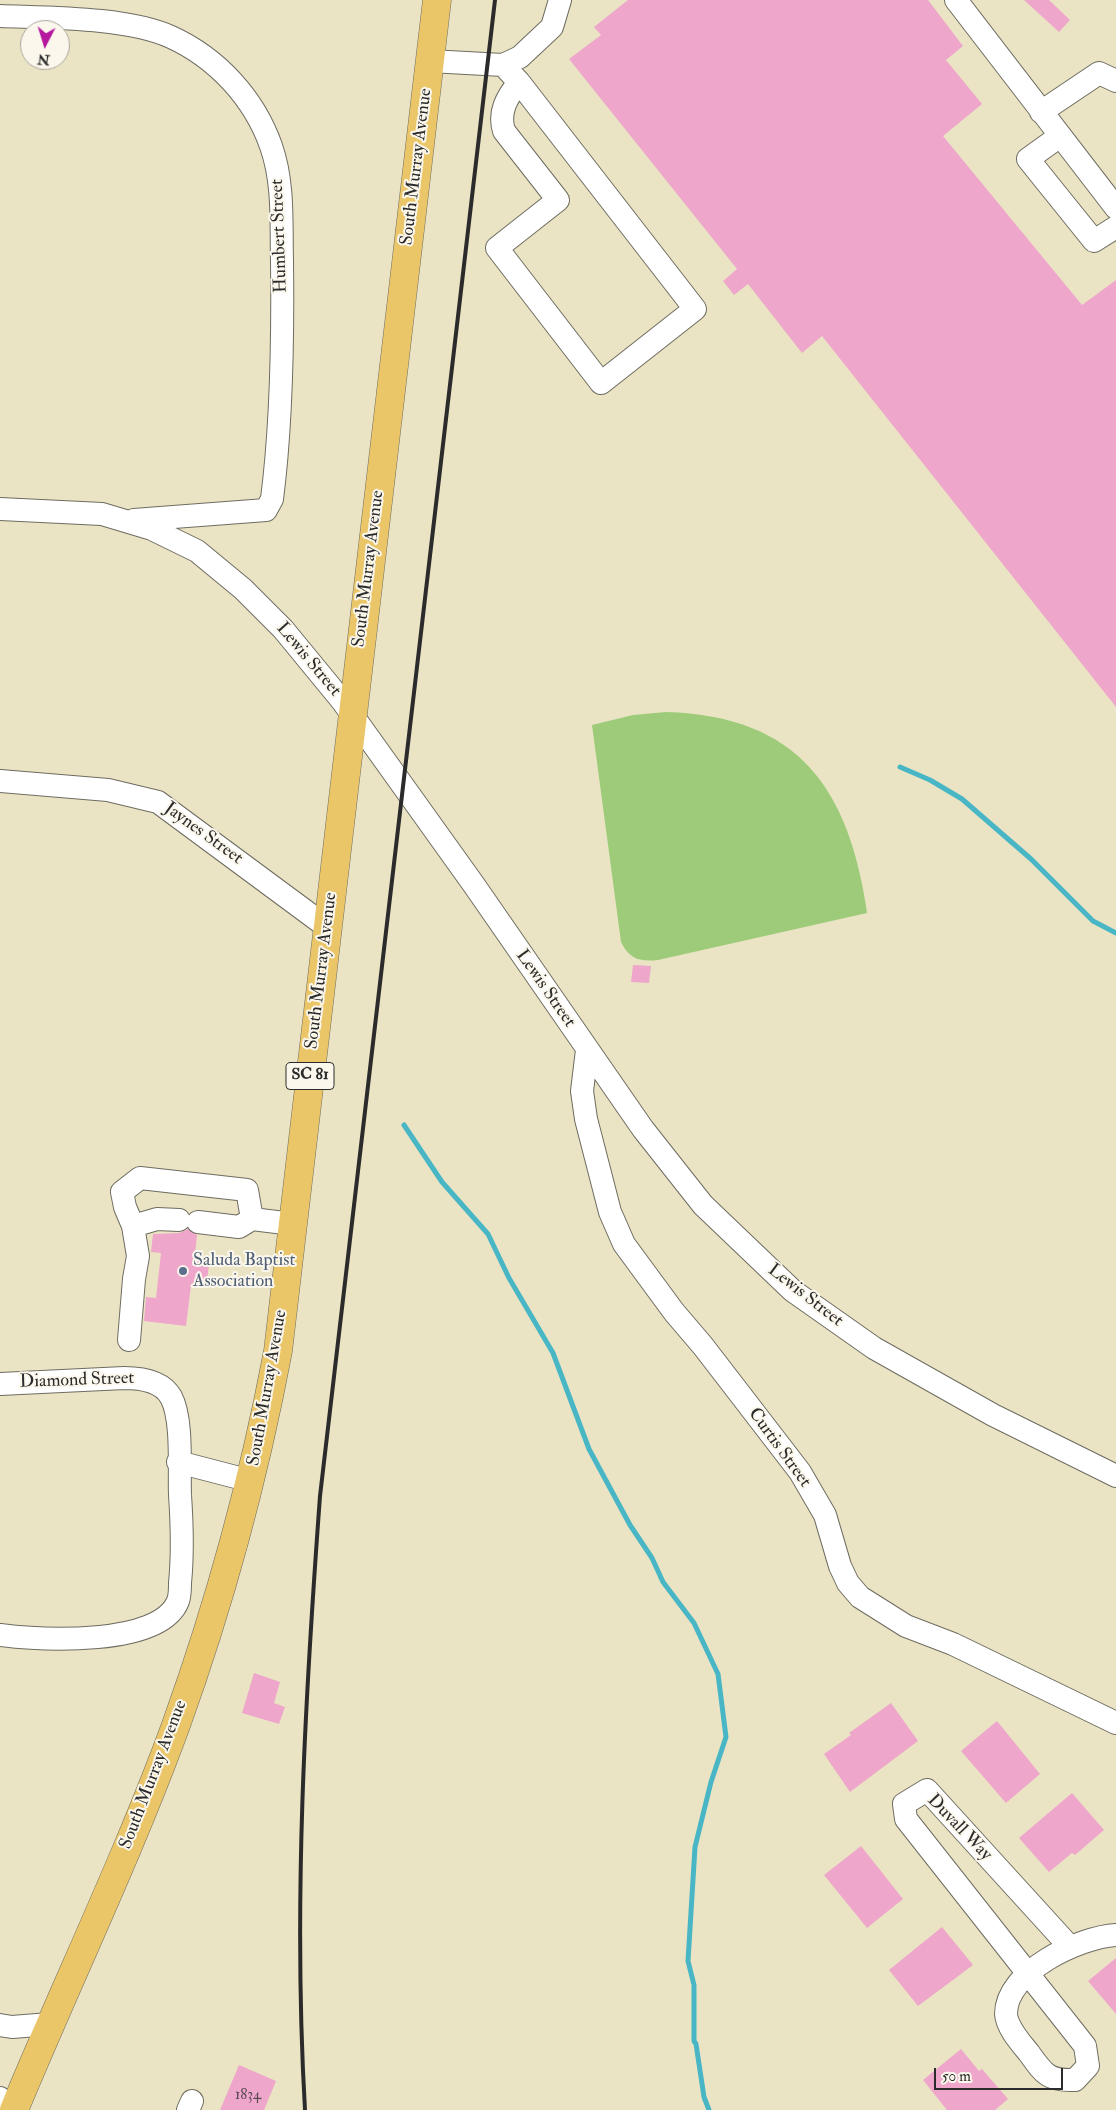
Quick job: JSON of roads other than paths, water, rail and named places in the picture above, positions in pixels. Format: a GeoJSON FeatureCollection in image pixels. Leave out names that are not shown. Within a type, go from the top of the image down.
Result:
{"type":"FeatureCollection","features":[{"type":"Feature","properties":{"kind":"main road","name":"South Murray Avenue"},"geometry":{"type":"LineString","coordinates":[[14,2110],[112,1883],[176,1726],[222,1584],[262,1435],[278,1351],[437,0]]}},
{"type":"Feature","properties":{"kind":"street"},"geometry":{"type":"LineString","coordinates":[[430,61],[503,65],[520,57],[552,27],[560,0]]}},
{"type":"Feature","properties":{"kind":"street"},"geometry":{"type":"LineString","coordinates":[[956,0],[1116,208]]}},
{"type":"Feature","properties":{"kind":"street","name":"Humbert Street"},"geometry":{"type":"LineString","coordinates":[[0,16],[115,24],[161,33],[190,47],[210,61],[242,93],[262,127],[278,170],[281,196],[283,324],[272,499],[266,510],[126,521]]}},
{"type":"Feature","properties":{"kind":"street"},"geometry":{"type":"LineString","coordinates":[[503,65],[519,82],[695,309],[601,383],[497,248],[558,200],[504,130],[501,121],[506,98],[519,82]]}},
{"type":"Feature","properties":{"kind":"street"},"geometry":{"type":"LineString","coordinates":[[1041,112],[1099,74],[1116,81]]}},
{"type":"Feature","properties":{"kind":"street"},"geometry":{"type":"LineString","coordinates":[[1060,136],[1028,159],[1094,241],[1116,227]]}},
{"type":"Feature","properties":{"kind":"street","name":"Lewis Street"},"geometry":{"type":"LineString","coordinates":[[0,509],[102,514],[152,529],[198,551],[243,589],[283,628],[352,715],[474,885],[642,1129],[703,1205],[793,1291],[874,1348],[993,1414],[1116,1476]]}},
{"type":"Feature","properties":{"kind":"street","name":"Jaynes Street"},"geometry":{"type":"LineString","coordinates":[[0,781],[108,790],[158,802],[327,928]]}},
{"type":"Feature","properties":{"kind":"street","name":"Curtis Street"},"geometry":{"type":"LineString","coordinates":[[587,1050],[582,1091],[586,1120],[610,1212],[624,1244],[674,1312],[703,1346],[800,1472],[825,1515],[840,1566],[848,1583],[860,1597],[906,1626],[953,1644],[1116,1723]]}},
{"type":"Feature","properties":{"kind":"street"},"geometry":{"type":"LineString","coordinates":[[129,1340],[134,1279],[138,1256],[133,1226],[125,1207],[122,1192],[140,1178],[247,1190],[252,1218]]}},
{"type":"Feature","properties":{"kind":"street"},"geometry":{"type":"LineString","coordinates":[[133,1226],[157,1219],[239,1227],[252,1218],[293,1224]]}},
{"type":"Feature","properties":{"kind":"street","name":"Diamond Street"},"geometry":{"type":"LineString","coordinates":[[0,1384],[142,1379],[160,1387],[171,1397],[178,1419],[178,1462],[182,1525],[178,1601],[165,1619],[122,1634],[90,1639],[0,1635]]}},
{"type":"Feature","properties":{"kind":"street"},"geometry":{"type":"LineString","coordinates":[[178,1462],[251,1481]]}},
{"type":"Feature","properties":{"kind":"street","name":"Duvall Way"},"geometry":{"type":"LineString","coordinates":[[1070,1947],[927,1790],[904,1804],[906,1819],[1028,1971],[1085,2046],[1088,2066],[1075,2080],[1057,2081],[1042,2070],[1014,2033],[1006,2015],[1011,1996],[1028,1971],[1070,1947],[1102,1936],[1116,1935]]}},
{"type":"Feature","properties":{"kind":"street"},"geometry":{"type":"LineString","coordinates":[[0,2025],[12,2027],[50,2024]]}},
{"type":"Feature","properties":{"kind":"street"},"geometry":{"type":"LineString","coordinates":[[0,2098],[4,2110]]}},
{"type":"Feature","properties":{"kind":"waterway"},"geometry":{"type":"LineString","coordinates":[[900,767],[930,780],[962,799],[1031,859],[1093,921],[1116,933]]}},
{"type":"Feature","properties":{"kind":"waterway"},"geometry":{"type":"LineString","coordinates":[[404,1125],[442,1182],[488,1234],[509,1278],[553,1353],[589,1449],[630,1525],[652,1558],[663,1582],[694,1623],[718,1674],[726,1737],[711,1782],[695,1847],[688,1961],[694,1985],[694,2041],[704,2097],[709,2110]]}},
{"type":"Feature","properties":{"kind":"railway"},"geometry":{"type":"LineString","coordinates":[[305,2110],[300,1956],[302,1803],[305,1726],[320,1496],[495,0]]}},
{"type":"Feature","properties":{"kind":"place","name":"Saluda Baptist Association"},"geometry":{"type":"Point","coordinates":[183,1271]}}]}
